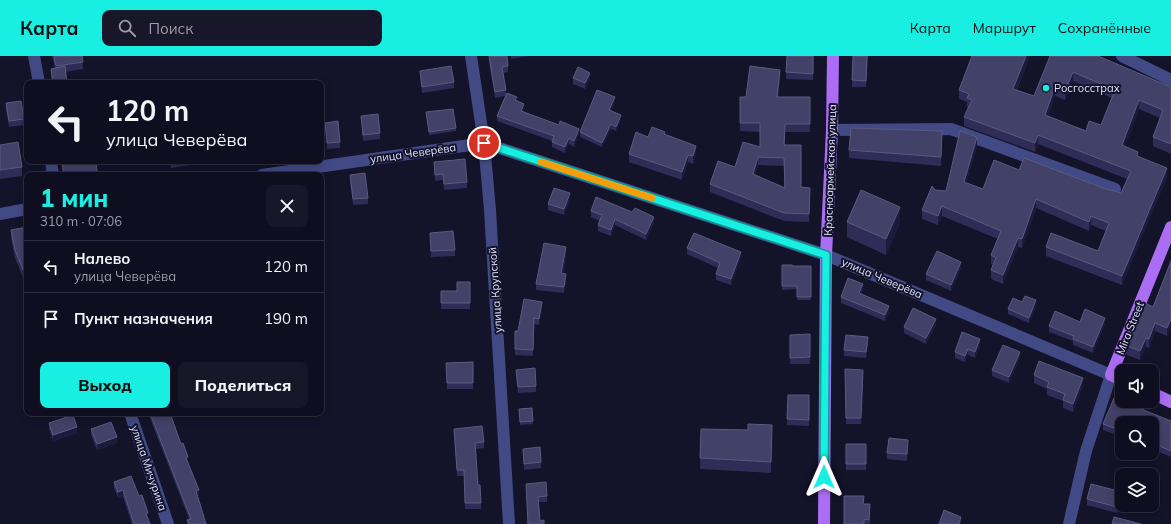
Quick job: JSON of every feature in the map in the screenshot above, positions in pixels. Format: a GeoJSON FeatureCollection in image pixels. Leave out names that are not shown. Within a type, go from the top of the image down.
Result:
{"type":"FeatureCollection","features":[{"type":"Feature","properties":{"kind":"main road","name":"Красноармейская улица"},"geometry":{"type":"LineString","coordinates":[[824,524],[826,255],[832,130],[833,56]]}},
{"type":"Feature","properties":{"kind":"main road","name":"Mira Street"},"geometry":{"type":"LineString","coordinates":[[1122,364],[1171,227]]}},
{"type":"Feature","properties":{"kind":"main road"},"geometry":{"type":"LineString","coordinates":[[1159,396],[1171,402]]}},
{"type":"Feature","properties":{"kind":"street"},"geometry":{"type":"LineString","coordinates":[[34,56],[38,80]]}},
{"type":"Feature","properties":{"kind":"street","name":"улица Крупской"},"geometry":{"type":"LineString","coordinates":[[471,56],[484,143],[509,524]]}},
{"type":"Feature","properties":{"kind":"street"},"geometry":{"type":"LineString","coordinates":[[1122,56],[1171,80]]}},
{"type":"Feature","properties":{"kind":"street"},"geometry":{"type":"LineString","coordinates":[[832,130],[951,129],[1115,189]]}},
{"type":"Feature","properties":{"kind":"street","name":"улица Чеверёва"},"geometry":{"type":"LineString","coordinates":[[283,172],[484,143],[826,255],[1115,376]]}},
{"type":"Feature","properties":{"kind":"street"},"geometry":{"type":"LineString","coordinates":[[0,214],[24,210]]}},
{"type":"Feature","properties":{"kind":"street","name":"Mira Street"},"geometry":{"type":"LineString","coordinates":[[1069,524],[1086,451],[1115,382]]}},
{"type":"Feature","properties":{"kind":"street","name":"улица Мичурина"},"geometry":{"type":"LineString","coordinates":[[131,416],[168,524]]}},
{"type":"Feature","properties":{"kind":"building"},"geometry":{"type":"Polygon","coordinates":[[[54,56],[82,56],[83,62],[56,66],[54,56]]]}},
{"type":"Feature","properties":{"kind":"building"},"geometry":{"type":"Polygon","coordinates":[[[489,56],[507,56],[508,66],[502,67],[506,90],[495,92],[489,56]]]}},
{"type":"Feature","properties":{"kind":"building"},"geometry":{"type":"Polygon","coordinates":[[[787,56],[813,56],[813,74],[786,72],[787,56]]]}},
{"type":"Feature","properties":{"kind":"building"},"geometry":{"type":"Polygon","coordinates":[[[853,56],[867,56],[866,81],[852,80],[853,56]]]}},
{"type":"Feature","properties":{"kind":"building"},"geometry":{"type":"Polygon","coordinates":[[[972,56],[1026,56],[1013,89],[1034,96],[1050,56],[1098,56],[1171,87],[1171,144],[1153,137],[1163,110],[1139,100],[1122,145],[1138,152],[1137,156],[1167,168],[1122,276],[1046,247],[1051,233],[1098,251],[1109,223],[1091,216],[1089,222],[1036,199],[1022,239],[1018,238],[1003,275],[991,270],[996,258],[991,255],[1001,231],[942,206],[938,216],[922,210],[932,186],[935,190],[946,191],[960,131],[977,137],[964,182],[983,189],[994,160],[1019,170],[1024,158],[1103,188],[1121,193],[1131,171],[1038,135],[1035,143],[964,117],[972,100],[967,98],[969,94],[959,90],[972,56]],[[1073,72],[1065,91],[1055,87],[1045,115],[1086,131],[1089,121],[1101,125],[1115,90],[1073,72]]]}},
{"type":"Feature","properties":{"kind":"building"},"geometry":{"type":"Polygon","coordinates":[[[65,66],[67,80],[53,80],[51,69],[65,66]]]}},
{"type":"Feature","properties":{"kind":"building"},"geometry":{"type":"Polygon","coordinates":[[[451,66],[454,82],[422,87],[420,71],[451,66]]]}},
{"type":"Feature","properties":{"kind":"building"},"geometry":{"type":"Polygon","coordinates":[[[750,66],[780,70],[777,97],[810,97],[810,124],[785,124],[784,145],[801,145],[801,187],[810,188],[809,214],[784,213],[710,184],[718,161],[735,167],[743,142],[760,147],[760,123],[740,123],[740,97],[746,97],[750,66]],[[758,157],[753,174],[785,188],[784,158],[758,157]]]}},
{"type":"Feature","properties":{"kind":"building"},"geometry":{"type":"Polygon","coordinates":[[[578,67],[590,73],[585,83],[573,78],[578,67]]]}},
{"type":"Feature","properties":{"kind":"building"},"geometry":{"type":"Polygon","coordinates":[[[597,90],[615,97],[609,110],[621,115],[616,127],[611,124],[602,143],[580,132],[597,90]]]}},
{"type":"Feature","properties":{"kind":"building"},"geometry":{"type":"Polygon","coordinates":[[[507,93],[517,97],[515,100],[524,104],[521,111],[559,125],[560,121],[579,129],[574,141],[569,138],[565,147],[552,142],[554,136],[497,116],[507,93]]]}},
{"type":"Feature","properties":{"kind":"building"},"geometry":{"type":"Polygon","coordinates":[[[21,101],[24,119],[9,121],[6,103],[21,101]]]}},
{"type":"Feature","properties":{"kind":"building"},"geometry":{"type":"Polygon","coordinates":[[[453,109],[456,128],[429,132],[426,112],[453,109]]]}},
{"type":"Feature","properties":{"kind":"building"},"geometry":{"type":"Polygon","coordinates":[[[378,114],[380,133],[363,135],[361,116],[378,114]]]}},
{"type":"Feature","properties":{"kind":"building"},"geometry":{"type":"Polygon","coordinates":[[[338,121],[340,142],[327,143],[325,123],[338,121]]]}},
{"type":"Feature","properties":{"kind":"building"},"geometry":{"type":"Polygon","coordinates":[[[652,127],[665,132],[664,134],[696,146],[693,156],[688,155],[682,172],[629,154],[636,132],[648,137],[652,127]]]}},
{"type":"Feature","properties":{"kind":"building"},"geometry":{"type":"Polygon","coordinates":[[[851,128],[942,131],[941,157],[849,150],[851,128]]]}},
{"type":"Feature","properties":{"kind":"building"},"geometry":{"type":"Polygon","coordinates":[[[18,142],[22,167],[0,170],[0,145],[18,142]]]}},
{"type":"Feature","properties":{"kind":"building"},"geometry":{"type":"Polygon","coordinates":[[[465,159],[467,182],[444,184],[443,174],[435,175],[434,162],[465,159]]]}},
{"type":"Feature","properties":{"kind":"building"},"geometry":{"type":"Polygon","coordinates":[[[62,164],[96,164],[97,172],[64,172],[62,164]]]}},
{"type":"Feature","properties":{"kind":"building"},"geometry":{"type":"Polygon","coordinates":[[[365,173],[368,198],[353,199],[350,175],[365,173]]]}},
{"type":"Feature","properties":{"kind":"building"},"geometry":{"type":"Polygon","coordinates":[[[554,188],[570,193],[564,209],[548,204],[554,188]]]}},
{"type":"Feature","properties":{"kind":"building"},"geometry":{"type":"Polygon","coordinates":[[[861,190],[900,207],[886,239],[847,222],[861,190]]]}},
{"type":"Feature","properties":{"kind":"building"},"geometry":{"type":"Polygon","coordinates":[[[596,197],[632,212],[635,208],[654,217],[646,234],[615,219],[611,230],[598,225],[602,215],[591,211],[596,197]]]}},
{"type":"Feature","properties":{"kind":"building"},"geometry":{"type":"Polygon","coordinates":[[[24,228],[23,270],[15,250],[11,230],[24,228]]]}},
{"type":"Feature","properties":{"kind":"building"},"geometry":{"type":"Polygon","coordinates":[[[453,231],[455,250],[431,251],[430,233],[453,231]]]}},
{"type":"Feature","properties":{"kind":"building"},"geometry":{"type":"Polygon","coordinates":[[[694,233],[741,252],[731,279],[716,274],[720,263],[687,248],[694,233]]]}},
{"type":"Feature","properties":{"kind":"building"},"geometry":{"type":"Polygon","coordinates":[[[544,243],[566,247],[561,273],[566,274],[564,287],[536,284],[544,243]]]}},
{"type":"Feature","properties":{"kind":"building"},"geometry":{"type":"Polygon","coordinates":[[[937,251],[961,262],[951,285],[926,274],[937,251]]]}},
{"type":"Feature","properties":{"kind":"building"},"geometry":{"type":"Polygon","coordinates":[[[1171,261],[1171,319],[1167,328],[1155,323],[1149,339],[1146,338],[1140,351],[1127,346],[1145,303],[1153,307],[1171,261]]]}},
{"type":"Feature","properties":{"kind":"building"},"geometry":{"type":"Polygon","coordinates":[[[782,265],[811,266],[811,297],[797,297],[797,286],[782,286],[782,265]]]}},
{"type":"Feature","properties":{"kind":"building"},"geometry":{"type":"Polygon","coordinates":[[[848,278],[863,284],[859,293],[889,306],[885,315],[841,297],[848,278]]]}},
{"type":"Feature","properties":{"kind":"building"},"geometry":{"type":"Polygon","coordinates":[[[457,282],[470,282],[470,303],[441,303],[441,291],[457,291],[457,282]]]}},
{"type":"Feature","properties":{"kind":"building"},"geometry":{"type":"Polygon","coordinates":[[[1025,296],[1036,300],[1029,318],[1008,309],[1013,298],[1022,302],[1025,296]]]}},
{"type":"Feature","properties":{"kind":"building"},"geometry":{"type":"Polygon","coordinates":[[[524,299],[542,302],[539,319],[534,318],[533,350],[515,349],[515,331],[518,331],[524,299]]]}},
{"type":"Feature","properties":{"kind":"building"},"geometry":{"type":"Polygon","coordinates":[[[913,308],[936,319],[926,338],[904,327],[913,308]]]}},
{"type":"Feature","properties":{"kind":"building"},"geometry":{"type":"Polygon","coordinates":[[[1085,309],[1105,318],[1093,347],[1073,339],[1074,336],[1049,326],[1055,311],[1080,322],[1085,309]]]}},
{"type":"Feature","properties":{"kind":"building"},"geometry":{"type":"Polygon","coordinates":[[[962,332],[980,339],[975,352],[968,349],[965,356],[955,352],[962,332]]]}},
{"type":"Feature","properties":{"kind":"building"},"geometry":{"type":"Polygon","coordinates":[[[810,334],[810,357],[790,358],[790,335],[810,334]]]}},
{"type":"Feature","properties":{"kind":"building"},"geometry":{"type":"Polygon","coordinates":[[[846,335],[868,337],[866,352],[844,350],[846,335]]]}},
{"type":"Feature","properties":{"kind":"building"},"geometry":{"type":"Polygon","coordinates":[[[1003,345],[1020,352],[1009,377],[992,370],[1003,345]]]}},
{"type":"Feature","properties":{"kind":"building"},"geometry":{"type":"Polygon","coordinates":[[[1039,361],[1083,378],[1073,404],[1063,400],[1065,394],[1047,387],[1049,382],[1034,375],[1039,361]]]}},
{"type":"Feature","properties":{"kind":"building"},"geometry":{"type":"Polygon","coordinates":[[[473,362],[473,383],[447,383],[446,363],[473,362]]]}},
{"type":"Feature","properties":{"kind":"building"},"geometry":{"type":"Polygon","coordinates":[[[535,368],[536,386],[518,387],[516,370],[535,368]]]}},
{"type":"Feature","properties":{"kind":"building"},"geometry":{"type":"Polygon","coordinates":[[[845,369],[863,370],[861,418],[846,418],[845,369]]]}},
{"type":"Feature","properties":{"kind":"building"},"geometry":{"type":"Polygon","coordinates":[[[788,395],[809,395],[809,420],[787,419],[788,395]]]}},
{"type":"Feature","properties":{"kind":"building"},"geometry":{"type":"Polygon","coordinates":[[[1114,398],[1115,408],[1139,408],[1159,416],[1115,416],[1115,428],[1103,424],[1114,398]]]}},
{"type":"Feature","properties":{"kind":"building"},"geometry":{"type":"Polygon","coordinates":[[[532,408],[533,421],[520,422],[519,409],[532,408]]]}},
{"type":"Feature","properties":{"kind":"building"},"geometry":{"type":"Polygon","coordinates":[[[73,416],[77,427],[53,435],[49,423],[73,416]]]}},
{"type":"Feature","properties":{"kind":"building"},"geometry":{"type":"Polygon","coordinates":[[[151,416],[171,416],[181,444],[183,443],[188,457],[186,458],[199,490],[196,491],[206,524],[189,524],[187,520],[191,519],[151,416]]]}},
{"type":"Feature","properties":{"kind":"building"},"geometry":{"type":"Polygon","coordinates":[[[1159,416],[1171,421],[1171,451],[1159,446],[1159,416]]]}},
{"type":"Feature","properties":{"kind":"building"},"geometry":{"type":"Polygon","coordinates":[[[111,422],[117,437],[97,444],[91,429],[111,422]]]}},
{"type":"Feature","properties":{"kind":"building"},"geometry":{"type":"Polygon","coordinates":[[[748,424],[772,425],[771,462],[700,458],[701,429],[748,430],[748,424]]]}},
{"type":"Feature","properties":{"kind":"building"},"geometry":{"type":"Polygon","coordinates":[[[482,426],[484,442],[475,443],[481,503],[465,503],[464,470],[457,470],[454,429],[482,426]]]}},
{"type":"Feature","properties":{"kind":"building"},"geometry":{"type":"Polygon","coordinates":[[[889,438],[908,440],[907,454],[887,453],[889,438]]]}},
{"type":"Feature","properties":{"kind":"building"},"geometry":{"type":"Polygon","coordinates":[[[846,444],[866,444],[866,464],[846,464],[846,444]]]}},
{"type":"Feature","properties":{"kind":"building"},"geometry":{"type":"Polygon","coordinates":[[[540,447],[541,462],[524,464],[523,449],[540,447]]]}},
{"type":"Feature","properties":{"kind":"building"},"geometry":{"type":"Polygon","coordinates":[[[131,476],[139,496],[142,495],[150,524],[134,524],[123,490],[118,492],[114,482],[131,476]]]}},
{"type":"Feature","properties":{"kind":"building"},"geometry":{"type":"Polygon","coordinates":[[[546,482],[547,496],[538,497],[540,521],[544,520],[544,524],[528,524],[526,484],[546,482]]]}},
{"type":"Feature","properties":{"kind":"building"},"geometry":{"type":"Polygon","coordinates":[[[1091,484],[1115,490],[1115,506],[1087,499],[1091,484]]]}},
{"type":"Feature","properties":{"kind":"building"},"geometry":{"type":"Polygon","coordinates":[[[844,496],[864,496],[863,504],[870,504],[869,520],[864,519],[864,524],[844,524],[844,496]]]}},
{"type":"Feature","properties":{"kind":"building"},"geometry":{"type":"Polygon","coordinates":[[[944,510],[961,517],[959,524],[939,524],[944,510]]]}},
{"type":"Feature","properties":{"kind":"building"},"geometry":{"type":"Polygon","coordinates":[[[1114,517],[1141,524],[1112,524],[1114,517]]]}},
{"type":"Feature","properties":{"kind":"slow traffic"},"geometry":{"type":"LineString","coordinates":[[541,162],[652,198]]}},
{"type":"Feature","properties":{"kind":"place","name":"Росгосстрах"},"geometry":{"type":"Point","coordinates":[1046,88]}},
{"type":"Feature","properties":{"kind":"route"},"geometry":{"type":"LineString","coordinates":[[484,143],[826,255],[824,477]]}}]}
